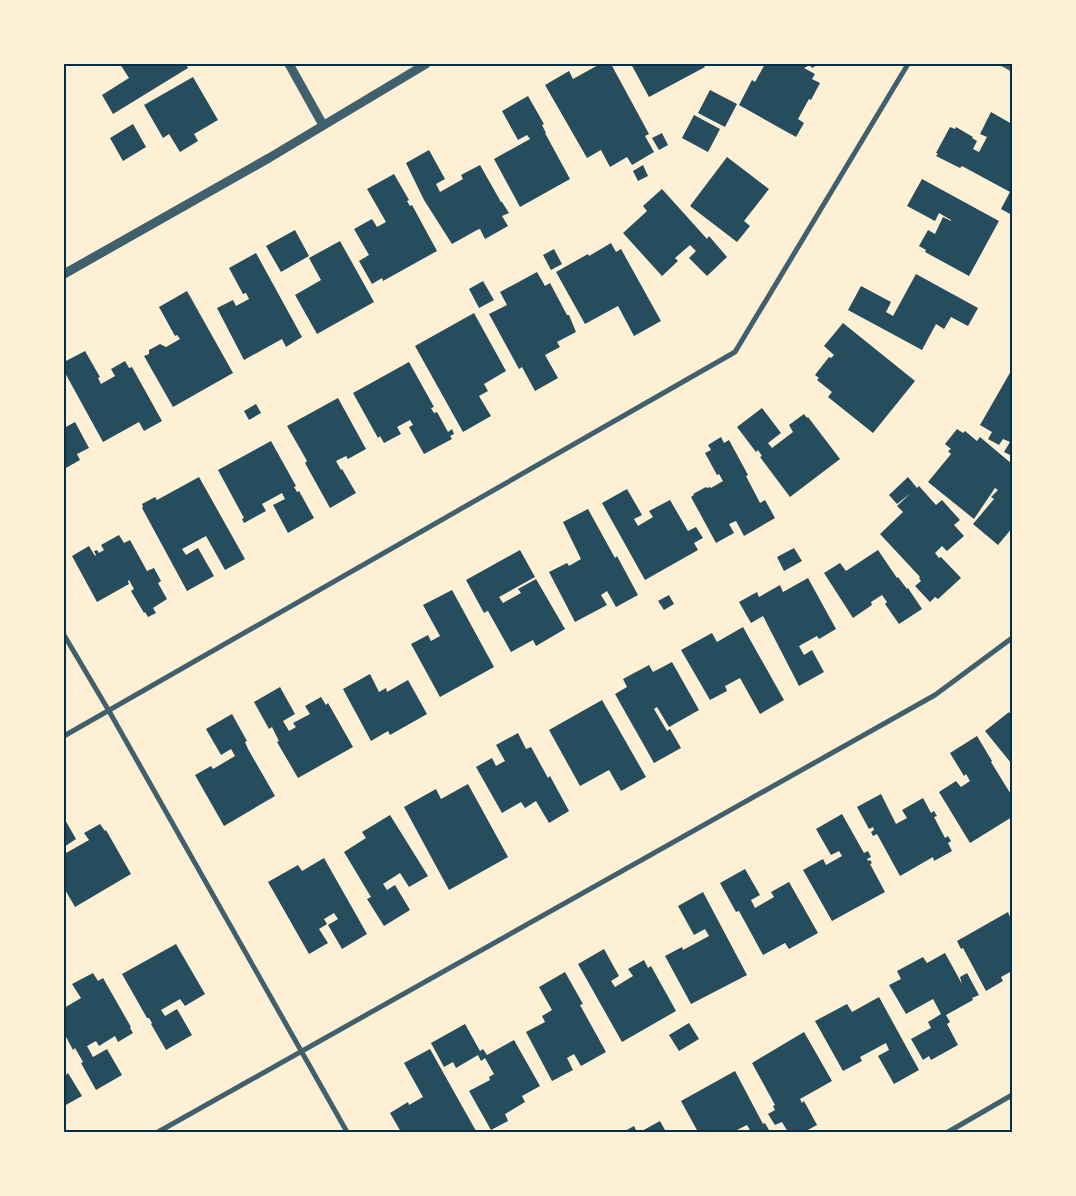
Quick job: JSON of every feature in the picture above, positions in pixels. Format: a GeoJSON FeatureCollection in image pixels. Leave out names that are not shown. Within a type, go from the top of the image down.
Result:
{"type":"FeatureCollection","features":[{"type":"Feature","properties":{"kind":"street"},"geometry":{"type":"LineString","coordinates":[[289,64],[323,125]]}},
{"type":"Feature","properties":{"kind":"street"},"geometry":{"type":"LineString","coordinates":[[64,274],[269,158],[426,64]]}},
{"type":"Feature","properties":{"kind":"street"},"geometry":{"type":"LineString","coordinates":[[64,736],[736,352],[908,64]]}},
{"type":"Feature","properties":{"kind":"street"},"geometry":{"type":"LineString","coordinates":[[1003,64],[1012,69]]}},
{"type":"Feature","properties":{"kind":"street"},"geometry":{"type":"LineString","coordinates":[[64,635],[109,710],[347,1132]]}},
{"type":"Feature","properties":{"kind":"street"},"geometry":{"type":"LineString","coordinates":[[158,1132],[935,696],[1012,638]]}},
{"type":"Feature","properties":{"kind":"street"},"geometry":{"type":"LineString","coordinates":[[948,1132],[1012,1096]]}},
{"type":"Feature","properties":{"kind":"building"},"geometry":{"type":"Polygon","coordinates":[[[120,64],[186,64],[188,68],[113,114],[102,95],[129,78],[120,64]]]}},
{"type":"Feature","properties":{"kind":"building"},"geometry":{"type":"Polygon","coordinates":[[[600,64],[611,64],[649,134],[645,136],[654,152],[632,165],[627,157],[610,167],[601,150],[587,158],[545,85],[569,71],[573,79],[600,64]]]}},
{"type":"Feature","properties":{"kind":"building"},"geometry":{"type":"Polygon","coordinates":[[[631,64],[703,64],[705,67],[649,97],[631,64]]]}},
{"type":"Feature","properties":{"kind":"building"},"geometry":{"type":"Polygon","coordinates":[[[765,64],[819,64],[812,68],[810,65],[804,68],[815,74],[812,79],[820,83],[798,119],[804,123],[796,137],[739,105],[752,80],[755,82],[765,64]]]}},
{"type":"Feature","properties":{"kind":"building"},"geometry":{"type":"Polygon","coordinates":[[[193,77],[218,120],[194,134],[198,141],[180,152],[169,134],[163,138],[144,105],[193,77]]]}},
{"type":"Feature","properties":{"kind":"building"},"geometry":{"type":"Polygon","coordinates":[[[710,90],[737,104],[725,127],[698,113],[710,90]]]}},
{"type":"Feature","properties":{"kind":"building"},"geometry":{"type":"Polygon","coordinates":[[[528,96],[544,124],[542,125],[545,133],[570,179],[520,207],[494,159],[530,139],[527,135],[518,140],[502,111],[528,96]]]}},
{"type":"Feature","properties":{"kind":"building"},"geometry":{"type":"Polygon","coordinates":[[[991,112],[1012,124],[1012,215],[1001,209],[1010,192],[962,166],[960,168],[936,156],[950,127],[955,129],[956,127],[973,137],[977,141],[973,149],[979,152],[987,137],[980,134],[991,112]]]}},
{"type":"Feature","properties":{"kind":"building"},"geometry":{"type":"Polygon","coordinates":[[[694,115],[720,129],[708,152],[682,138],[694,115]]]}},
{"type":"Feature","properties":{"kind":"building"},"geometry":{"type":"Polygon","coordinates":[[[133,124],[146,147],[123,161],[110,138],[133,124]]]}},
{"type":"Feature","properties":{"kind":"building"},"geometry":{"type":"Polygon","coordinates":[[[662,133],[668,145],[659,150],[652,138],[662,133]]]}},
{"type":"Feature","properties":{"kind":"building"},"geometry":{"type":"Polygon","coordinates":[[[429,150],[445,179],[436,184],[440,192],[463,179],[461,175],[480,165],[509,213],[502,216],[508,226],[485,239],[480,229],[452,244],[424,200],[406,163],[429,150]]]}},
{"type":"Feature","properties":{"kind":"building"},"geometry":{"type":"Polygon","coordinates":[[[727,157],[769,189],[744,221],[750,226],[737,242],[690,206],[727,157]]]}},
{"type":"Feature","properties":{"kind":"building"},"geometry":{"type":"Polygon","coordinates":[[[643,165],[648,176],[638,181],[633,171],[643,165]]]}},
{"type":"Feature","properties":{"kind":"building"},"geometry":{"type":"Polygon","coordinates":[[[394,174],[409,200],[407,201],[410,206],[412,205],[437,251],[383,281],[382,278],[372,284],[359,261],[369,255],[354,229],[372,219],[377,227],[386,222],[367,189],[394,174]]]}},
{"type":"Feature","properties":{"kind":"building"},"geometry":{"type":"Polygon","coordinates":[[[922,179],[999,221],[969,276],[925,252],[926,250],[919,246],[928,230],[935,234],[943,217],[951,221],[939,213],[935,221],[907,206],[922,179]]]}},
{"type":"Feature","properties":{"kind":"building"},"geometry":{"type":"Polygon","coordinates":[[[662,189],[707,239],[709,236],[727,257],[707,276],[689,258],[696,251],[690,245],[675,258],[678,261],[662,276],[623,233],[647,211],[643,206],[662,189]]]}},
{"type":"Feature","properties":{"kind":"building"},"geometry":{"type":"Polygon","coordinates":[[[295,230],[309,256],[281,272],[266,246],[295,230]]]}},
{"type":"Feature","properties":{"kind":"building"},"geometry":{"type":"Polygon","coordinates":[[[340,241],[374,302],[317,334],[295,295],[321,280],[309,258],[340,241]]]}},
{"type":"Feature","properties":{"kind":"building"},"geometry":{"type":"Polygon","coordinates":[[[611,243],[616,252],[621,249],[661,321],[634,336],[618,306],[585,324],[556,272],[611,243]]]}},
{"type":"Feature","properties":{"kind":"building"},"geometry":{"type":"Polygon","coordinates":[[[554,249],[562,264],[551,270],[543,255],[554,249]]]}},
{"type":"Feature","properties":{"kind":"building"},"geometry":{"type":"Polygon","coordinates":[[[256,253],[302,337],[286,347],[282,339],[244,360],[217,308],[233,300],[236,306],[249,299],[246,293],[243,294],[229,268],[256,253]]]}},
{"type":"Feature","properties":{"kind":"building"},"geometry":{"type":"Polygon","coordinates":[[[537,272],[545,286],[550,283],[567,315],[569,315],[576,332],[557,342],[560,347],[545,355],[558,378],[535,391],[522,367],[519,369],[489,314],[507,305],[500,292],[537,272]]]}},
{"type":"Feature","properties":{"kind":"building"},"geometry":{"type":"Polygon","coordinates":[[[916,274],[978,308],[968,326],[951,317],[944,329],[936,324],[922,350],[848,310],[861,286],[891,302],[886,312],[893,316],[916,274]]]}},
{"type":"Feature","properties":{"kind":"building"},"geometry":{"type":"Polygon","coordinates":[[[483,281],[494,300],[479,308],[469,289],[483,281]]]}},
{"type":"Feature","properties":{"kind":"building"},"geometry":{"type":"Polygon","coordinates":[[[187,291],[233,373],[173,407],[144,356],[149,354],[149,350],[160,344],[166,347],[180,339],[177,335],[175,336],[159,307],[187,291]]]}},
{"type":"Feature","properties":{"kind":"building"},"geometry":{"type":"Polygon","coordinates":[[[474,313],[506,371],[484,384],[488,391],[479,396],[491,416],[463,432],[415,346],[474,313]]]}},
{"type":"Feature","properties":{"kind":"building"},"geometry":{"type":"Polygon","coordinates":[[[843,323],[915,381],[873,433],[828,397],[832,392],[817,380],[819,378],[815,375],[829,357],[831,358],[834,355],[824,346],[843,323]]]}},
{"type":"Feature","properties":{"kind":"building"},"geometry":{"type":"Polygon","coordinates":[[[85,351],[100,377],[98,378],[101,384],[115,376],[111,369],[125,361],[129,368],[132,367],[162,421],[144,431],[139,422],[103,442],[64,371],[64,362],[85,351]]]}},
{"type":"Feature","properties":{"kind":"building"},"geometry":{"type":"Polygon","coordinates":[[[409,362],[434,407],[431,408],[434,413],[437,412],[448,432],[452,429],[454,434],[450,436],[452,439],[424,454],[409,427],[413,425],[410,420],[397,427],[401,434],[384,443],[380,436],[378,438],[353,393],[409,362]]]}},
{"type":"Feature","properties":{"kind":"building"},"geometry":{"type":"Polygon","coordinates":[[[1011,371],[1012,456],[1004,452],[1010,442],[1003,439],[999,445],[988,439],[992,432],[980,425],[1011,371]]]}},
{"type":"Feature","properties":{"kind":"building"},"geometry":{"type":"Polygon","coordinates":[[[338,398],[366,449],[348,459],[346,456],[336,461],[356,493],[330,508],[287,426],[338,398]]]}},
{"type":"Feature","properties":{"kind":"building"},"geometry":{"type":"Polygon","coordinates":[[[256,404],[261,413],[249,420],[244,411],[256,404]]]}},
{"type":"Feature","properties":{"kind":"building"},"geometry":{"type":"Polygon","coordinates":[[[762,408],[781,433],[768,443],[772,448],[793,432],[789,425],[804,414],[840,459],[790,497],[760,457],[762,456],[758,450],[756,452],[737,427],[762,408]]]}},
{"type":"Feature","properties":{"kind":"building"},"geometry":{"type":"Polygon","coordinates":[[[75,422],[89,448],[77,454],[80,460],[64,469],[64,428],[75,422]]]}},
{"type":"Feature","properties":{"kind":"building"},"geometry":{"type":"Polygon","coordinates":[[[957,429],[963,433],[965,431],[977,441],[980,437],[1012,464],[1012,528],[998,545],[973,524],[994,499],[991,497],[998,490],[995,488],[974,519],[928,482],[951,454],[948,451],[951,449],[945,444],[957,429]]]}},
{"type":"Feature","properties":{"kind":"building"},"geometry":{"type":"Polygon","coordinates":[[[721,437],[724,443],[729,440],[748,475],[746,476],[760,503],[765,500],[775,518],[744,536],[736,521],[729,524],[734,533],[716,543],[691,497],[706,487],[711,488],[723,481],[719,474],[717,475],[705,453],[711,450],[708,445],[721,437]]]}},
{"type":"Feature","properties":{"kind":"building"},"geometry":{"type":"Polygon","coordinates":[[[271,441],[296,486],[294,487],[297,492],[299,491],[314,518],[288,533],[273,505],[285,499],[282,493],[262,504],[266,511],[244,523],[242,519],[244,518],[218,470],[271,441]]]}},
{"type":"Feature","properties":{"kind":"building"},"geometry":{"type":"Polygon","coordinates":[[[199,477],[245,559],[225,570],[206,536],[182,549],[186,555],[198,548],[214,576],[187,591],[142,508],[142,504],[155,497],[157,500],[199,477]]]}},
{"type":"Feature","properties":{"kind":"building"},"geometry":{"type":"Polygon","coordinates":[[[908,477],[936,505],[942,500],[960,520],[954,525],[964,536],[947,551],[942,546],[935,553],[961,578],[938,599],[935,597],[930,602],[915,586],[921,581],[920,577],[880,534],[903,512],[897,506],[911,493],[897,504],[889,495],[908,477]]]}},
{"type":"Feature","properties":{"kind":"building"},"geometry":{"type":"Polygon","coordinates":[[[627,489],[642,515],[634,519],[638,526],[653,517],[649,511],[670,500],[688,531],[696,527],[703,538],[694,543],[698,550],[645,580],[602,503],[627,489]]]}},
{"type":"Feature","properties":{"kind":"building"},"geometry":{"type":"Polygon","coordinates":[[[588,509],[638,595],[616,607],[607,591],[601,595],[607,605],[575,622],[549,572],[567,563],[569,566],[581,559],[563,522],[588,509]]]}},
{"type":"Feature","properties":{"kind":"building"},"geometry":{"type":"Polygon","coordinates":[[[119,535],[124,543],[130,540],[147,571],[154,568],[161,581],[158,583],[167,599],[153,608],[156,613],[148,617],[131,591],[134,589],[129,580],[129,584],[97,602],[72,556],[89,546],[95,556],[94,551],[97,550],[99,553],[104,550],[101,545],[119,535]]]}},
{"type":"Feature","properties":{"kind":"building"},"geometry":{"type":"Polygon","coordinates":[[[794,548],[802,561],[784,571],[777,557],[794,548]]]}},
{"type":"Feature","properties":{"kind":"building"},"geometry":{"type":"Polygon","coordinates":[[[520,550],[535,577],[499,597],[503,603],[521,593],[518,589],[536,579],[565,629],[536,646],[533,640],[511,652],[489,610],[484,613],[466,580],[520,550]]]}},
{"type":"Feature","properties":{"kind":"building"},"geometry":{"type":"Polygon","coordinates":[[[878,550],[897,578],[908,588],[922,609],[899,624],[885,604],[887,602],[882,595],[871,602],[872,605],[853,618],[824,573],[840,563],[846,571],[878,550]]]}},
{"type":"Feature","properties":{"kind":"building"},"geometry":{"type":"Polygon","coordinates":[[[808,578],[836,629],[819,639],[817,636],[799,646],[804,655],[812,650],[824,672],[799,686],[763,616],[751,623],[739,602],[757,592],[759,597],[780,585],[783,592],[808,578]]]}},
{"type":"Feature","properties":{"kind":"building"},"geometry":{"type":"Polygon","coordinates":[[[452,590],[494,667],[440,697],[411,644],[428,635],[431,641],[440,636],[423,605],[452,590]]]}},
{"type":"Feature","properties":{"kind":"building"},"geometry":{"type":"Polygon","coordinates":[[[669,595],[674,604],[664,610],[658,601],[669,595]]]}},
{"type":"Feature","properties":{"kind":"building"},"geometry":{"type":"Polygon","coordinates":[[[743,627],[784,700],[760,714],[740,678],[725,686],[727,691],[710,700],[681,650],[712,633],[717,642],[743,627]]]}},
{"type":"Feature","properties":{"kind":"building"},"geometry":{"type":"Polygon","coordinates":[[[672,662],[699,710],[669,727],[657,707],[654,709],[667,731],[670,729],[681,748],[654,763],[615,694],[627,687],[623,679],[649,665],[653,672],[672,662]]]}},
{"type":"Feature","properties":{"kind":"building"},"geometry":{"type":"Polygon","coordinates":[[[370,674],[379,692],[386,688],[387,692],[408,680],[427,714],[390,735],[388,731],[371,741],[343,689],[370,674]]]}},
{"type":"Feature","properties":{"kind":"building"},"geometry":{"type":"Polygon","coordinates":[[[280,687],[295,714],[283,721],[289,731],[296,727],[293,723],[310,714],[305,706],[321,697],[326,705],[328,703],[353,747],[298,778],[277,742],[279,741],[272,727],[269,729],[254,702],[280,687]]]}},
{"type":"Feature","properties":{"kind":"building"},"geometry":{"type":"Polygon","coordinates":[[[602,700],[646,777],[621,791],[609,770],[580,786],[549,730],[602,700]]]}},
{"type":"Feature","properties":{"kind":"building"},"geometry":{"type":"Polygon","coordinates":[[[1009,712],[1012,717],[1011,763],[985,731],[1009,712]]]}},
{"type":"Feature","properties":{"kind":"building"},"geometry":{"type":"Polygon","coordinates":[[[232,714],[247,741],[245,742],[248,749],[275,796],[224,826],[195,775],[211,766],[213,769],[235,756],[231,749],[221,755],[206,729],[232,714]]]}},
{"type":"Feature","properties":{"kind":"building"},"geometry":{"type":"Polygon","coordinates":[[[518,733],[526,749],[531,747],[548,778],[550,776],[569,811],[549,823],[536,801],[525,808],[521,802],[502,813],[476,767],[492,758],[496,766],[505,761],[496,745],[518,733]]]}},
{"type":"Feature","properties":{"kind":"building"},"geometry":{"type":"Polygon","coordinates":[[[977,736],[1012,796],[1012,817],[970,843],[939,792],[956,781],[961,787],[970,781],[966,774],[964,776],[950,753],[977,736]]]}},
{"type":"Feature","properties":{"kind":"building"},"geometry":{"type":"Polygon","coordinates":[[[468,784],[508,857],[449,890],[404,807],[436,789],[441,799],[468,784]]]}},
{"type":"Feature","properties":{"kind":"building"},"geometry":{"type":"Polygon","coordinates":[[[881,794],[896,824],[907,818],[902,810],[923,798],[931,813],[934,811],[937,816],[934,817],[945,838],[948,836],[951,841],[948,843],[952,851],[934,861],[933,857],[900,876],[877,834],[873,836],[871,832],[874,830],[873,827],[869,829],[857,807],[881,794]]]}},
{"type":"Feature","properties":{"kind":"building"},"geometry":{"type":"Polygon","coordinates":[[[842,814],[864,853],[868,851],[871,857],[867,859],[872,863],[870,864],[885,892],[832,921],[803,870],[823,859],[826,865],[842,856],[839,851],[831,855],[816,829],[842,814]]]}},
{"type":"Feature","properties":{"kind":"building"},"geometry":{"type":"Polygon","coordinates":[[[390,815],[428,876],[409,887],[400,873],[383,884],[387,890],[395,885],[410,910],[384,926],[367,899],[371,897],[344,852],[366,838],[362,832],[390,815]]]}},
{"type":"Feature","properties":{"kind":"building"},"geometry":{"type":"Polygon","coordinates":[[[64,818],[76,839],[64,847],[64,818]]]}},
{"type":"Feature","properties":{"kind":"building"},"geometry":{"type":"Polygon","coordinates":[[[100,824],[106,830],[131,874],[75,907],[64,888],[64,849],[66,853],[89,840],[84,833],[100,824]]]}},
{"type":"Feature","properties":{"kind":"building"},"geometry":{"type":"Polygon","coordinates":[[[324,858],[367,934],[342,949],[328,925],[338,919],[334,913],[324,919],[327,924],[319,929],[328,943],[309,954],[268,882],[298,865],[302,871],[324,858]]]}},
{"type":"Feature","properties":{"kind":"building"},"geometry":{"type":"Polygon","coordinates":[[[745,869],[760,895],[751,900],[755,908],[774,897],[771,892],[789,882],[818,933],[789,949],[785,943],[763,955],[739,911],[736,912],[720,883],[745,869]]]}},
{"type":"Feature","properties":{"kind":"building"},"geometry":{"type":"Polygon","coordinates":[[[703,892],[747,975],[691,1004],[665,956],[682,947],[683,950],[709,936],[705,929],[694,935],[678,906],[703,892]]]}},
{"type":"Feature","properties":{"kind":"building"},"geometry":{"type":"Polygon","coordinates":[[[1008,912],[1012,922],[1012,971],[1001,977],[1003,981],[986,991],[963,948],[961,949],[957,941],[1008,912]]]}},
{"type":"Feature","properties":{"kind":"building"},"geometry":{"type":"Polygon","coordinates":[[[176,944],[205,994],[185,1006],[180,999],[161,1010],[165,1016],[177,1009],[192,1035],[166,1050],[122,974],[176,944]]]}},
{"type":"Feature","properties":{"kind":"building"},"geometry":{"type":"Polygon","coordinates":[[[604,949],[619,976],[611,981],[615,987],[633,976],[628,969],[644,960],[648,968],[651,966],[676,1011],[622,1042],[578,964],[604,949]]]}},
{"type":"Feature","properties":{"kind":"building"},"geometry":{"type":"Polygon","coordinates":[[[945,953],[962,984],[960,977],[967,973],[979,995],[946,1015],[950,1022],[947,1024],[958,1045],[931,1060],[929,1056],[923,1060],[911,1039],[931,1028],[928,1022],[941,1014],[933,999],[906,1014],[889,985],[901,979],[897,971],[923,957],[927,963],[945,953]]]}},
{"type":"Feature","properties":{"kind":"building"},"geometry":{"type":"Polygon","coordinates":[[[565,972],[583,1004],[580,1005],[606,1052],[581,1066],[574,1054],[567,1058],[573,1070],[552,1081],[526,1032],[545,1022],[542,1016],[552,1010],[539,987],[565,972]]]}},
{"type":"Feature","properties":{"kind":"building"},"geometry":{"type":"Polygon","coordinates":[[[93,973],[98,981],[103,978],[133,1033],[118,1042],[115,1036],[99,1046],[96,1041],[87,1046],[93,1057],[107,1049],[122,1075],[96,1090],[81,1063],[83,1062],[75,1048],[73,1050],[64,1033],[64,1008],[81,998],[72,984],[93,973]]]}},
{"type":"Feature","properties":{"kind":"building"},"geometry":{"type":"Polygon","coordinates":[[[879,997],[919,1070],[894,1084],[878,1056],[889,1050],[886,1043],[860,1057],[862,1061],[843,1071],[815,1021],[847,1004],[852,1012],[879,997]]]}},
{"type":"Feature","properties":{"kind":"building"},"geometry":{"type":"Polygon","coordinates":[[[689,1023],[699,1039],[679,1051],[669,1035],[689,1023]]]}},
{"type":"Feature","properties":{"kind":"building"},"geometry":{"type":"Polygon","coordinates":[[[465,1024],[480,1051],[483,1049],[487,1055],[514,1040],[540,1086],[522,1096],[525,1102],[505,1114],[508,1121],[491,1130],[469,1091],[490,1080],[489,1077],[494,1074],[485,1058],[481,1061],[478,1055],[456,1068],[453,1062],[444,1067],[431,1043],[465,1024]]]}},
{"type":"Feature","properties":{"kind":"building"},"geometry":{"type":"Polygon","coordinates":[[[804,1032],[832,1081],[800,1099],[802,1103],[804,1101],[817,1125],[804,1132],[788,1132],[782,1122],[775,1125],[768,1114],[775,1110],[773,1106],[775,1105],[752,1063],[804,1032]]]}},
{"type":"Feature","properties":{"kind":"building"},"geometry":{"type":"Polygon","coordinates":[[[430,1049],[476,1131],[401,1132],[390,1113],[408,1102],[409,1105],[423,1097],[404,1063],[430,1049]]]}},
{"type":"Feature","properties":{"kind":"building"},"geometry":{"type":"Polygon","coordinates":[[[64,1071],[66,1075],[68,1073],[82,1096],[64,1106],[64,1071]]]}},
{"type":"Feature","properties":{"kind":"building"},"geometry":{"type":"Polygon","coordinates":[[[735,1071],[763,1124],[765,1123],[770,1132],[751,1132],[747,1125],[733,1132],[698,1132],[681,1101],[735,1071]]]}},
{"type":"Feature","properties":{"kind":"building"},"geometry":{"type":"Polygon","coordinates":[[[660,1121],[666,1132],[640,1132],[660,1121]]]}},
{"type":"Feature","properties":{"kind":"building"},"geometry":{"type":"Polygon","coordinates":[[[634,1126],[637,1132],[623,1132],[634,1126]]]}}]}
